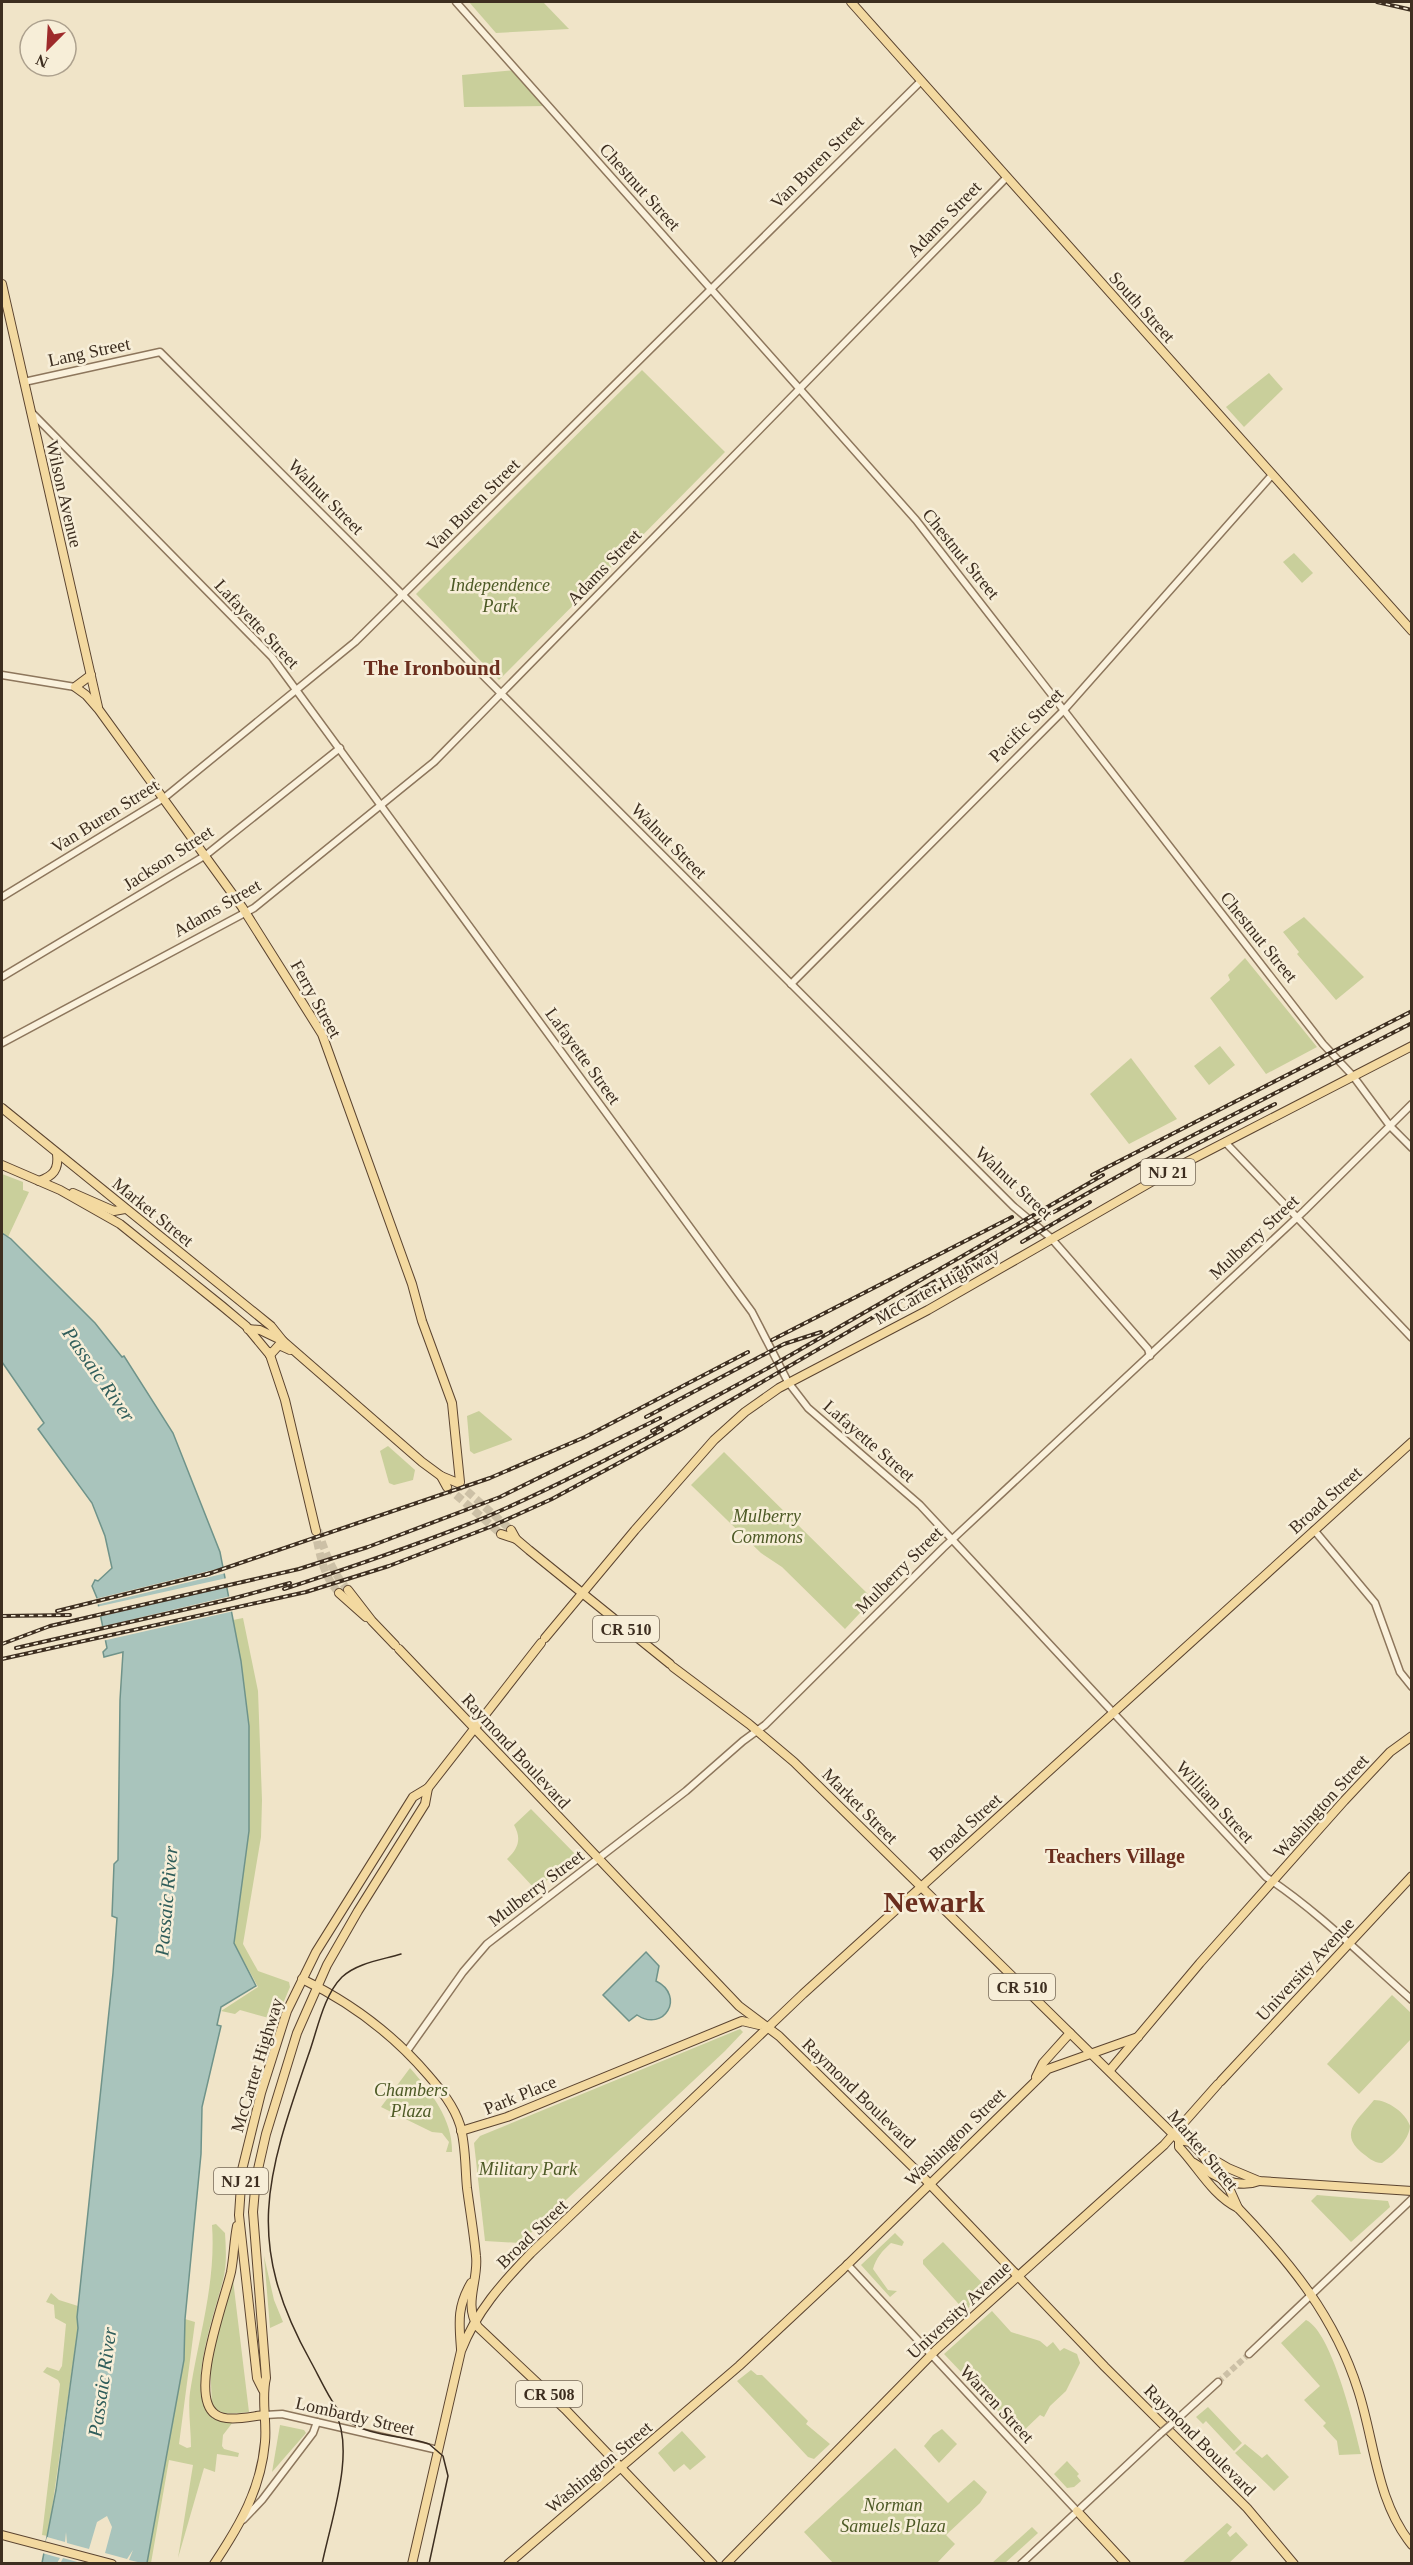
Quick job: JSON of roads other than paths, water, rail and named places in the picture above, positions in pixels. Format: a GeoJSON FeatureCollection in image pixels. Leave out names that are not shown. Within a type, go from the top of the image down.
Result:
{"type":"FeatureCollection","features":[{"type":"Feature","properties":{"kind":"main road","name":"South Street"},"geometry":{"type":"LineString","coordinates":[[851,2],[1412,631]]}},
{"type":"Feature","properties":{"kind":"main road","name":"Wilson Avenue"},"geometry":{"type":"LineString","coordinates":[[2,285],[99,710]]}},
{"type":"Feature","properties":{"kind":"main road"},"geometry":{"type":"LineString","coordinates":[[75,687],[90,675]]}},
{"type":"Feature","properties":{"kind":"main road","name":"Ferry Street"},"geometry":{"type":"LineString","coordinates":[[75,687],[86,695],[99,710],[206,855],[246,912],[322,1034],[452,1403],[459,1482]]}},
{"type":"Feature","properties":{"kind":"main road","name":"McCarter Highway"},"geometry":{"type":"LineString","coordinates":[[263,2390],[257,2378],[239,2215],[242,2170],[279,2033],[302,1979],[321,1944],[413,1797],[428,1788],[474,1727],[583,1593],[714,1440],[745,1412],[788,1382],[909,1320],[1225,1142],[1412,1046]]}},
{"type":"Feature","properties":{"kind":"main road","name":"Market Street"},"geometry":{"type":"LineString","coordinates":[[2,1108],[279,1333],[284,1341]]}},
{"type":"Feature","properties":{"kind":"main road"},"geometry":{"type":"LineString","coordinates":[[39,1181],[54,1173],[57,1168],[57,1154]]}},
{"type":"Feature","properties":{"kind":"main road"},"geometry":{"type":"LineString","coordinates":[[2,1165],[60,1190],[112,1219],[195,1283],[247,1328],[270,1355]]}},
{"type":"Feature","properties":{"kind":"main road"},"geometry":{"type":"LineString","coordinates":[[2,1171],[27,1176]]}},
{"type":"Feature","properties":{"kind":"main road"},"geometry":{"type":"LineString","coordinates":[[60,1190],[82,1195],[114,1211],[125,1209]]}},
{"type":"Feature","properties":{"kind":"main road"},"geometry":{"type":"LineString","coordinates":[[246,1307],[260,1330],[285,1400],[317,1530]]}},
{"type":"Feature","properties":{"kind":"main road","name":"Market Street"},"geometry":{"type":"LineString","coordinates":[[247,1328],[260,1330],[284,1341],[441,1476],[447,1487]]}},
{"type":"Feature","properties":{"kind":"main road"},"geometry":{"type":"LineString","coordinates":[[270,1355],[279,1346],[296,1351]]}},
{"type":"Feature","properties":{"kind":"main road","name":"Broad Street"},"geometry":{"type":"LineString","coordinates":[[461,2351],[474,2321],[495,2292],[531,2253],[768,2028],[920,1888],[1412,1442]]}},
{"type":"Feature","properties":{"kind":"main road"},"geometry":{"type":"LineString","coordinates":[[441,1476],[459,1472]]}},
{"type":"Feature","properties":{"kind":"main road","name":"Market Street"},"geometry":{"type":"LineString","coordinates":[[441,1476],[459,1482]]}},
{"type":"Feature","properties":{"kind":"main road","name":"Market Street"},"geometry":{"type":"LineString","coordinates":[[511,1530],[516,1539]]}},
{"type":"Feature","properties":{"kind":"main road","name":"Market Street"},"geometry":{"type":"LineString","coordinates":[[501,1534],[516,1539],[794,1762],[920,1888],[1110,2070],[1176,2137],[1179,2147],[1194,2163],[1196,2170],[1228,2203],[1238,2208],[1286,2259],[1312,2295],[1335,2334],[1350,2366],[1388,2506],[1412,2545]]}},
{"type":"Feature","properties":{"kind":"main road","name":"Raymond Boulevard"},"geometry":{"type":"LineString","coordinates":[[348,1590],[372,1621],[745,2012],[768,2028],[929,2184],[1247,2508],[1294,2564]]}},
{"type":"Feature","properties":{"kind":"main road","name":"Raymond Boulevard"},"geometry":{"type":"LineString","coordinates":[[339,1593],[349,1604],[372,1621]]}},
{"type":"Feature","properties":{"kind":"main road","name":"Washington Street"},"geometry":{"type":"LineString","coordinates":[[508,2564],[720,2383],[847,2264],[1035,2080],[1053,2066],[1138,2037],[1390,1752],[1412,1736]]}},
{"type":"Feature","properties":{"kind":"main road","name":"McCarter Highway"},"geometry":{"type":"LineString","coordinates":[[214,2564],[240,2523],[260,2475],[265,2440],[263,2390],[266,2378],[253,2227],[256,2178],[288,2059],[317,1986],[349,1925],[425,1804],[428,1788]]}},
{"type":"Feature","properties":{"kind":"main road","name":"University Avenue"},"geometry":{"type":"LineString","coordinates":[[726,2564],[931,2356],[1017,2276],[1176,2137],[1219,2083],[1412,1876]]}},
{"type":"Feature","properties":{"kind":"main road"},"geometry":{"type":"LineString","coordinates":[[302,1979],[359,2010],[407,2051],[447,2099],[461,2131],[476,2257],[471,2297],[474,2321]]}},
{"type":"Feature","properties":{"kind":"main road","name":"Park Place"},"geometry":{"type":"LineString","coordinates":[[461,2131],[496,2122],[742,2021],[768,2028]]}},
{"type":"Feature","properties":{"kind":"main road"},"geometry":{"type":"LineString","coordinates":[[1035,2080],[1043,2063],[1070,2033]]}},
{"type":"Feature","properties":{"kind":"main road"},"geometry":{"type":"LineString","coordinates":[[1110,2070],[1138,2037]]}},
{"type":"Feature","properties":{"kind":"main road","name":"CR 510"},"geometry":{"type":"LineString","coordinates":[[1176,2137],[1190,2142],[1199,2151],[1228,2168],[1259,2181],[1412,2192]]}},
{"type":"Feature","properties":{"kind":"main road","name":"Market Street"},"geometry":{"type":"LineString","coordinates":[[1199,2151],[1235,2199],[1238,2208]]}},
{"type":"Feature","properties":{"kind":"main road"},"geometry":{"type":"LineString","coordinates":[[1194,2163],[1221,2179]]}},
{"type":"Feature","properties":{"kind":"main road","name":"CR 510"},"geometry":{"type":"LineString","coordinates":[[1221,2179],[1234,2183],[1251,2184],[1259,2181]]}},
{"type":"Feature","properties":{"kind":"main road"},"geometry":{"type":"LineString","coordinates":[[239,2215],[230,2274],[208,2355],[207,2400],[212,2412],[221,2417],[265,2415]]}},
{"type":"Feature","properties":{"kind":"main road"},"geometry":{"type":"LineString","coordinates":[[412,2564],[461,2351],[459,2314],[462,2299],[473,2279]]}},
{"type":"Feature","properties":{"kind":"main road","name":"CR 508"},"geometry":{"type":"LineString","coordinates":[[474,2321],[622,2468],[713,2564]]}},
{"type":"Feature","properties":{"kind":"main road","name":"Warren Street"},"geometry":{"type":"LineString","coordinates":[[1077,2511],[1126,2564]]}},
{"type":"Feature","properties":{"kind":"main road"},"geometry":{"type":"LineString","coordinates":[[2,2535],[112,2564]]}},
{"type":"Feature","properties":{"kind":"street","name":"Chestnut Street"},"geometry":{"type":"LineString","coordinates":[[456,2],[916,520],[1323,1044],[1353,1076],[1390,1126],[1412,1148]]}},
{"type":"Feature","properties":{"kind":"street","name":"Van Buren Street"},"geometry":{"type":"LineString","coordinates":[[2,897],[164,798],[356,642],[921,81]]}},
{"type":"Feature","properties":{"kind":"street","name":"Adams Street"},"geometry":{"type":"LineString","coordinates":[[2,1043],[254,908],[434,762],[1007,177]]}},
{"type":"Feature","properties":{"kind":"street","name":"Lang Street"},"geometry":{"type":"LineString","coordinates":[[24,382],[160,352]]}},
{"type":"Feature","properties":{"kind":"street","name":"Walnut Street"},"geometry":{"type":"LineString","coordinates":[[160,352],[1015,1208],[1051,1238],[1148,1349],[1150,1356]]}},
{"type":"Feature","properties":{"kind":"street","name":"Lafayette Street"},"geometry":{"type":"LineString","coordinates":[[31,412],[265,649],[340,748],[752,1312],[788,1382],[808,1408],[898,1484],[1112,1713]]}},
{"type":"Feature","properties":{"kind":"street","name":"Pacific Street"},"geometry":{"type":"LineString","coordinates":[[791,984],[1064,710],[1272,475]]}},
{"type":"Feature","properties":{"kind":"street"},"geometry":{"type":"LineString","coordinates":[[2,675],[75,687]]}},
{"type":"Feature","properties":{"kind":"street","name":"Jackson Street"},"geometry":{"type":"LineString","coordinates":[[2,977],[206,855],[340,748]]}},
{"type":"Feature","properties":{"kind":"street","name":"Mulberry Street"},"geometry":{"type":"LineString","coordinates":[[407,2051],[463,1972],[486,1944],[598,1860],[758,1731],[951,1539],[1297,1218],[1412,1104]]}},
{"type":"Feature","properties":{"kind":"street"},"geometry":{"type":"LineString","coordinates":[[1225,1142],[1412,1338]]}},
{"type":"Feature","properties":{"kind":"street"},"geometry":{"type":"LineString","coordinates":[[1314,1530],[1365,1588],[1375,1603],[1400,1672],[1412,1688]]}},
{"type":"Feature","properties":{"kind":"street","name":"William Street"},"geometry":{"type":"LineString","coordinates":[[1112,1713],[1263,1875],[1412,2000]]}},
{"type":"Feature","properties":{"kind":"street"},"geometry":{"type":"LineString","coordinates":[[1249,2354],[1412,2199]]}},
{"type":"Feature","properties":{"kind":"street","name":"Warren Street"},"geometry":{"type":"LineString","coordinates":[[847,2264],[1077,2511]]}},
{"type":"Feature","properties":{"kind":"street"},"geometry":{"type":"LineString","coordinates":[[1021,2564],[1218,2382]]}},
{"type":"Feature","properties":{"kind":"street","name":"Lombardy Street"},"geometry":{"type":"LineString","coordinates":[[265,2415],[282,2414],[438,2450]]}},
{"type":"Feature","properties":{"kind":"street"},"geometry":{"type":"LineString","coordinates":[[240,2523],[262,2500],[313,2433],[317,2422]]}},
{"type":"Feature","properties":{"kind":"water","name":"Passaic River"},"geometry":{"type":"Polygon","coordinates":[[[2,1233],[11,1239],[95,1323],[122,1357],[124,1356],[173,1433],[220,1552],[241,1661],[249,1726],[249,1831],[234,1943],[256,1986],[221,2007],[217,2025],[221,2026],[202,2107],[201,2154],[185,2319],[184,2360],[147,2563],[42,2563],[56,2490],[78,2328],[77,2317],[113,1973],[117,1918],[112,1916],[114,1864],[118,1860],[120,1700],[123,1652],[104,1657],[103,1652],[107,1648],[97,1598],[92,1586],[95,1580],[98,1581],[112,1568],[105,1536],[92,1503],[38,1429],[44,1423],[2,1362],[2,1233]]]}},
{"type":"Feature","properties":{"kind":"water"},"geometry":{"type":"Polygon","coordinates":[[[646,1952],[659,1966],[656,1981],[665,1988],[670,2003],[663,2016],[647,2019],[637,2015],[629,2021],[603,1995],[646,1952]]]}},
{"type":"Feature","properties":{"kind":"tunnel"},"geometry":{"type":"LineString","coordinates":[[458,1483],[511,1530]]}},
{"type":"Feature","properties":{"kind":"tunnel"},"geometry":{"type":"LineString","coordinates":[[447,1487],[501,1534]]}},
{"type":"Feature","properties":{"kind":"tunnel"},"geometry":{"type":"LineString","coordinates":[[318,1530],[333,1569],[348,1590]]}},
{"type":"Feature","properties":{"kind":"tunnel"},"geometry":{"type":"LineString","coordinates":[[317,1541],[327,1575],[339,1593]]}},
{"type":"Feature","properties":{"kind":"tunnel"},"geometry":{"type":"LineString","coordinates":[[1218,2382],[1249,2354]]}},
{"type":"Feature","properties":{"kind":"tram line"},"geometry":{"type":"LineString","coordinates":[[401,1954],[348,1972],[335,1985],[325,2004],[281,2138],[273,2175],[269,2210],[270,2245],[276,2281],[290,2319],[327,2393],[342,2415],[365,2430],[429,2444],[443,2456],[448,2476],[429,2564]]}},
{"type":"Feature","properties":{"kind":"tram line"},"geometry":{"type":"LineString","coordinates":[[322,2564],[336,2507],[342,2466],[341,2428],[335,2412]]}},
{"type":"Feature","properties":{"kind":"railway"},"geometry":{"type":"LineString","coordinates":[[1377,2],[1412,10]]}},
{"type":"Feature","properties":{"kind":"railway"},"geometry":{"type":"LineString","coordinates":[[1092,1175],[1412,1011]]}},
{"type":"Feature","properties":{"kind":"railway"},"geometry":{"type":"LineString","coordinates":[[2,1659],[306,1592],[389,1566],[490,1527],[552,1499],[678,1431],[1045,1217],[1174,1145],[1412,1023]]}},
{"type":"Feature","properties":{"kind":"railway"},"geometry":{"type":"LineString","coordinates":[[1152,1167],[1275,1104]]}},
{"type":"Feature","properties":{"kind":"railway"},"geometry":{"type":"LineString","coordinates":[[652,1431],[768,1368],[1103,1175]]}},
{"type":"Feature","properties":{"kind":"railway"},"geometry":{"type":"LineString","coordinates":[[1022,1242],[1090,1202]]}},
{"type":"Feature","properties":{"kind":"railway"},"geometry":{"type":"LineString","coordinates":[[772,1340],[1012,1217]]}},
{"type":"Feature","properties":{"kind":"railway"},"geometry":{"type":"LineString","coordinates":[[895,1315],[955,1281]]}},
{"type":"Feature","properties":{"kind":"railway"},"geometry":{"type":"LineString","coordinates":[[646,1417],[784,1344],[821,1332]]}},
{"type":"Feature","properties":{"kind":"railway"},"geometry":{"type":"LineString","coordinates":[[205,1575],[490,1478],[585,1437],[748,1352]]}},
{"type":"Feature","properties":{"kind":"railway"},"geometry":{"type":"LineString","coordinates":[[2,1644],[50,1626],[299,1569],[368,1547],[500,1497],[660,1418]]}},
{"type":"Feature","properties":{"kind":"railway"},"geometry":{"type":"LineString","coordinates":[[284,1589],[386,1555],[486,1517],[531,1497],[662,1430]]}},
{"type":"Feature","properties":{"kind":"railway"},"geometry":{"type":"LineString","coordinates":[[57,1611],[211,1573]]}},
{"type":"Feature","properties":{"kind":"railway"},"geometry":{"type":"LineString","coordinates":[[16,1648],[231,1599],[290,1583]]}},
{"type":"Feature","properties":{"kind":"railway"},"geometry":{"type":"LineString","coordinates":[[2,1616],[70,1615]]}},
{"type":"Feature","properties":{"kind":"district","name":"The Ironbound"},"geometry":{"type":"Point","coordinates":[432,668]}},
{"type":"Feature","properties":{"kind":"district","name":"Teachers Village"},"geometry":{"type":"Point","coordinates":[1115,1856]}},
{"type":"Feature","properties":{"kind":"district","name":"Newark"},"geometry":{"type":"Point","coordinates":[934,1902]}},
{"type":"Feature","properties":{"kind":"park label","name":"Independence Park"},"geometry":{"type":"Point","coordinates":[500,595]}},
{"type":"Feature","properties":{"kind":"park label","name":"Mulberry Commons"},"geometry":{"type":"Point","coordinates":[767,1526]}},
{"type":"Feature","properties":{"kind":"park label","name":"Chambers Plaza"},"geometry":{"type":"Point","coordinates":[411,2100]}},
{"type":"Feature","properties":{"kind":"park label","name":"Military Park"},"geometry":{"type":"Point","coordinates":[528,2169]}},
{"type":"Feature","properties":{"kind":"park label","name":"Norman Samuels Plaza"},"geometry":{"type":"Point","coordinates":[893,2515]}}]}
